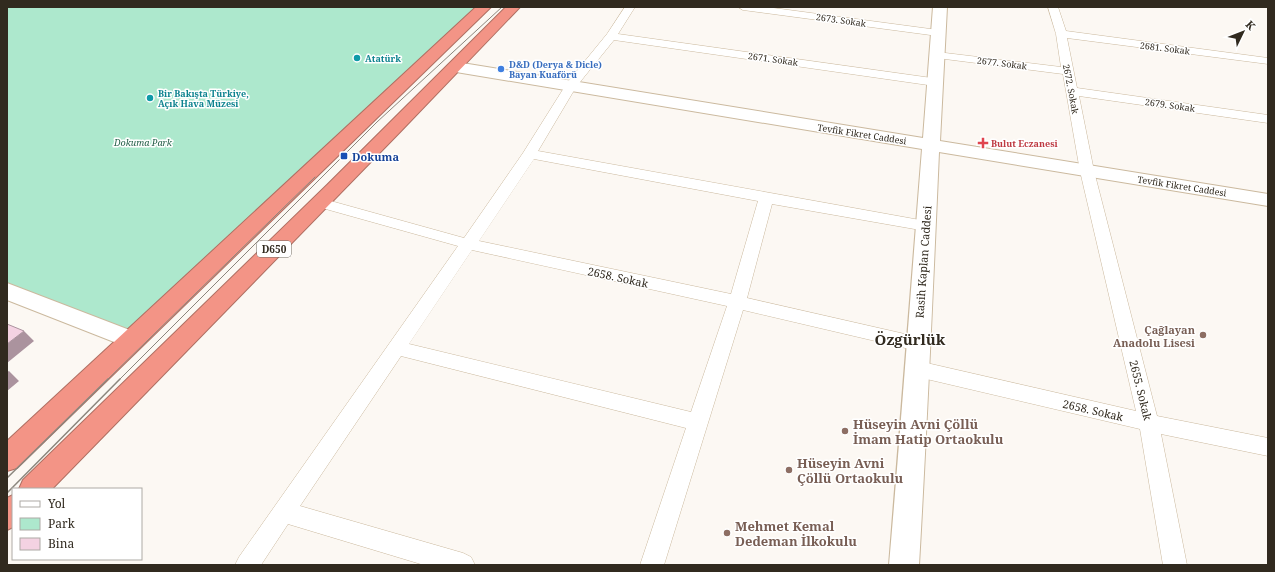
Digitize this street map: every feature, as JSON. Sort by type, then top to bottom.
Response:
[{"type":"highway","name":"D650","points":[[7,459],[484,7]]},
{"type":"highway","name":"D650","points":[[34,488],[456,67],[513,7]]},
{"type":"highway","points":[[415,73],[434,68],[456,67]]},
{"type":"street","points":[[247,565],[530,154],[571,86],[610,36],[630,7]]},
{"type":"street","name":"2673. Sokak","points":[[743,7],[938,33]]},
{"type":"street","name":"Rasih Kaplan Caddesi","points":[[904,565],[918,369],[918,344],[940,7]]},
{"type":"street","name":"2672. Sokak","points":[[1053,7],[1061,34],[1087,171]]},
{"type":"street","name":"2681. Sokak","points":[[1061,34],[1268,61]]},
{"type":"street","name":"2671. Sokak","points":[[610,36],[935,82]]},
{"type":"street","name":"2677. Sokak","points":[[937,55],[1068,71]]},
{"type":"street","name":"Tevfik Fikret Caddesi","points":[[456,67],[1268,200]]},
{"type":"street","name":"2679. Sokak","points":[[1072,91],[1268,118]]},
{"type":"street","points":[[530,154],[926,226]]},
{"type":"street","name":"2655. Sokak","points":[[1087,171],[1149,423],[1175,565]]},
{"type":"street","points":[[652,565],[737,302],[766,198]]},
{"type":"street","name":"2658. Sokak","points":[[320,203],[468,244],[737,302],[918,344]]},
{"type":"street","points":[[7,291],[132,340]]},
{"type":"street","points":[[396,348],[697,422]]},
{"type":"street","name":"2658. Sokak","points":[[918,369],[1149,423],[1268,447]]},
{"type":"street","points":[[283,512],[463,565]]},
{"type":"green space","name":"Dokuma Park","points":[[7,7],[483,7],[132,340],[7,292]]},
{"type":"building","points":[[7,324],[24,331],[7,344]]},
{"type":"tram line","points":[[120,379],[377,122],[502,7]]},
{"type":"tram line","points":[[107,380],[315,177]]},
{"type":"tram line","points":[[7,478],[108,379]]},
{"type":"tram line","points":[[7,493],[120,379]]},
{"type":"place","name":"Atatürk","points":[[357,58]]},
{"type":"place","name":"D&D (Derya & Dicle) Bayan Kuaförü","points":[[501,69]]},
{"type":"place","name":"Bir Bakışta Türkiye, Açık Hava Müzesi","points":[[150,98]]},
{"type":"place","name":"Bulut Eczanesi","points":[[983,143]]},
{"type":"place","name":"Dokuma","points":[[344,156]]},
{"type":"place","name":"Çağlayan Anadolu Lisesi","points":[[1203,335]]},
{"type":"place","name":"Hüseyin Avni Çöllü İmam Hatip Ortaokulu","points":[[845,431]]},
{"type":"place","name":"Hüseyin Avni Çöllü Ortaokulu","points":[[789,470]]},
{"type":"place","name":"Mehmet Kemal Dedeman İlkokulu","points":[[727,533]]},
{"type":"district","name":"Özgürlük","points":[[910,339]]}]
